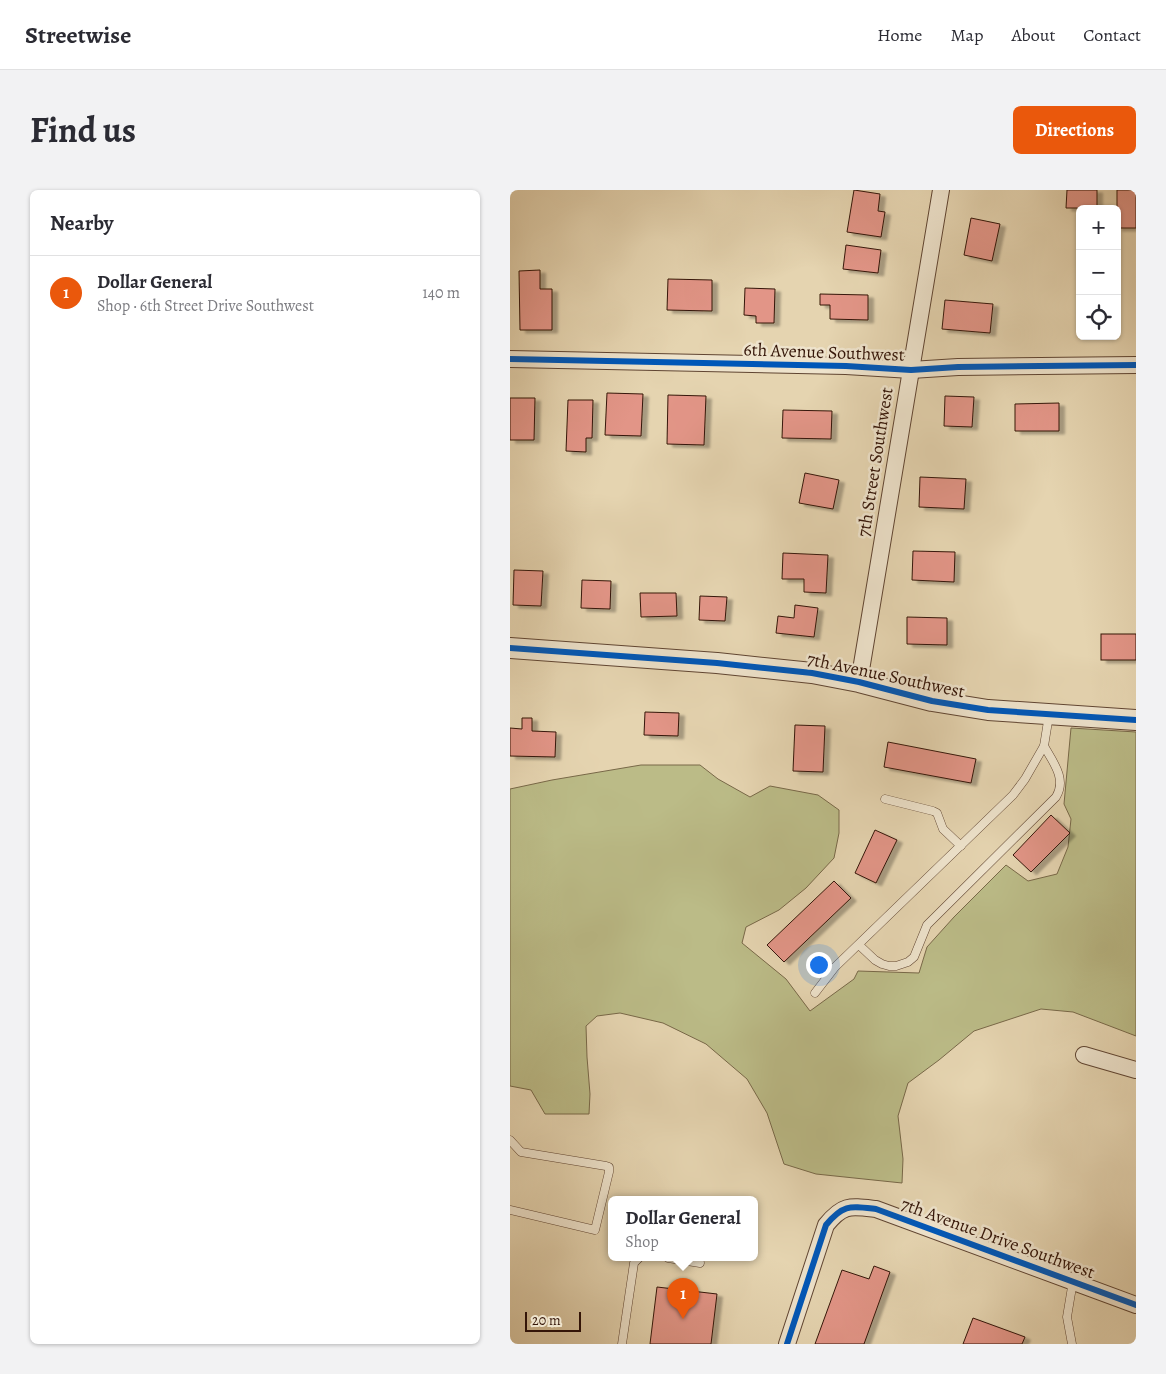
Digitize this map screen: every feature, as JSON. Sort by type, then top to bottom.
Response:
[{"type":"street","name":"7th Street Southwest","points":[[859,682],[941,190]]},
{"type":"street","name":"6th Avenue Southwest","points":[[510,359],[846,366],[911,370],[994,366],[1136,365]]},
{"type":"street","name":"7th Avenue Southwest","points":[[510,648],[717,663],[812,673],[859,682],[932,701],[988,710],[1136,720]]},
{"type":"street","points":[[1084,1055],[1136,1070]]},
{"type":"street","name":"7th Avenue Drive Southwest","points":[[787,1344],[826,1226],[835,1213],[848,1207],[876,1209],[1136,1305]]},
{"type":"lane","points":[[815,993],[835,967],[1013,795],[1025,779],[1044,746],[1049,714]]},
{"type":"lane","points":[[859,945],[875,960],[889,966],[902,965],[914,957],[927,925],[1060,791],[1060,775],[1044,746]]},
{"type":"lane","points":[[885,798],[937,813],[943,829],[961,846]]},
{"type":"lane","points":[[510,1140],[520,1152],[606,1166],[609,1167],[609,1172],[595,1230],[510,1210]]},
{"type":"lane","points":[[622,1344],[634,1263],[636,1261]]},
{"type":"lane","points":[[687,1261],[700,1263]]},
{"type":"lane","points":[[1072,1344],[1067,1317],[1073,1281]]},
{"type":"green space","points":[[1071,728],[1136,732],[1136,1036],[1073,1012],[1041,1009],[974,1031],[908,1083],[898,1116],[903,1159],[902,1183],[816,1174],[784,1164],[767,1113],[747,1079],[706,1044],[663,1023],[620,1013],[597,1016],[586,1026],[590,1094],[589,1114],[545,1114],[531,1090],[510,1086],[510,789],[641,765],[700,765],[718,779],[750,797],[770,786],[818,795],[839,810],[839,833],[834,858],[806,888],[779,910],[746,927],[742,943],[786,979],[810,1011],[854,979],[858,971],[919,973],[927,947],[1006,865],[1028,881],[1057,874],[1068,847],[1071,819],[1064,804]]},
{"type":"building","points":[[854,190],[880,194],[878,211],[885,212],[881,237],[847,232]]},
{"type":"building","points":[[1067,190],[1097,190],[1097,205],[1076,205],[1076,208],[1066,208]]},
{"type":"building","points":[[1117,190],[1136,190],[1136,228],[1121,228],[1121,205],[1117,205]]},
{"type":"building","points":[[971,218],[1000,224],[992,261],[964,255]]},
{"type":"building","points":[[846,245],[881,250],[878,273],[843,269]]},
{"type":"building","points":[[540,270],[540,289],[552,289],[552,330],[520,330],[519,271]]},
{"type":"building","points":[[668,279],[712,280],[712,311],[667,310]]},
{"type":"building","points":[[745,288],[775,289],[774,323],[756,323],[756,316],[744,315]]},
{"type":"building","points":[[820,294],[868,295],[868,320],[830,319],[830,305],[820,305]]},
{"type":"building","points":[[945,300],[993,304],[990,333],[942,329]]},
{"type":"building","points":[[607,393],[643,394],[641,436],[605,435]]},
{"type":"building","points":[[668,395],[706,396],[704,445],[667,444]]},
{"type":"building","points":[[945,396],[974,397],[972,427],[944,426]]},
{"type":"building","points":[[510,398],[535,398],[534,440],[510,440]]},
{"type":"building","points":[[568,400],[593,400],[592,438],[586,438],[586,452],[566,451]]},
{"type":"building","points":[[1059,403],[1059,431],[1015,431],[1015,404]]},
{"type":"building","points":[[783,410],[832,411],[831,439],[782,438]]},
{"type":"building","points":[[805,473],[839,480],[833,509],[799,503]]},
{"type":"building","points":[[920,477],[966,479],[964,509],[919,507]]},
{"type":"building","points":[[913,551],[955,552],[954,582],[912,580]]},
{"type":"building","points":[[783,553],[828,555],[826,593],[804,592],[804,579],[782,579]]},
{"type":"building","points":[[514,570],[543,571],[541,606],[513,605]]},
{"type":"building","points":[[582,580],[611,581],[610,609],[581,608]]},
{"type":"building","points":[[640,593],[676,593],[677,616],[641,617]]},
{"type":"building","points":[[700,596],[727,597],[725,621],[699,620]]},
{"type":"building","points":[[795,605],[818,608],[814,637],[776,633],[778,616],[794,618]]},
{"type":"building","points":[[907,617],[947,618],[947,645],[907,644]]},
{"type":"building","points":[[1101,634],[1136,634],[1136,660],[1101,660]]},
{"type":"building","points":[[645,712],[679,713],[678,736],[644,735]]},
{"type":"building","points":[[522,718],[532,718],[532,731],[556,732],[555,757],[510,756],[510,728],[522,729]]},
{"type":"building","points":[[795,725],[825,726],[823,772],[793,771]]},
{"type":"building","points":[[888,742],[976,759],[971,783],[884,767]]},
{"type":"building","points":[[1051,815],[1070,833],[1031,872],[1013,855]]},
{"type":"building","points":[[875,830],[897,840],[876,883],[855,873]]},
{"type":"building","points":[[834,881],[851,898],[784,962],[767,945]]},
{"type":"building","points":[[874,1266],[890,1272],[864,1344],[815,1344],[842,1270],[869,1279]]},
{"type":"building","points":[[657,1287],[717,1294],[711,1344],[650,1344]]},
{"type":"building","points":[[973,1318],[1025,1337],[1022,1344],[963,1344]]},
{"type":"cycle path","points":[[510,359],[846,366],[911,370],[958,367],[1136,365]]},
{"type":"cycle path","points":[[510,648],[717,663],[812,673],[859,682],[932,701],[988,710],[1136,720]]},
{"type":"cycle path","points":[[787,1344],[826,1225],[837,1213],[853,1207],[876,1209],[1136,1305]]},
{"type":"place","name":"Dollar General","points":[[683,1319]]}]
